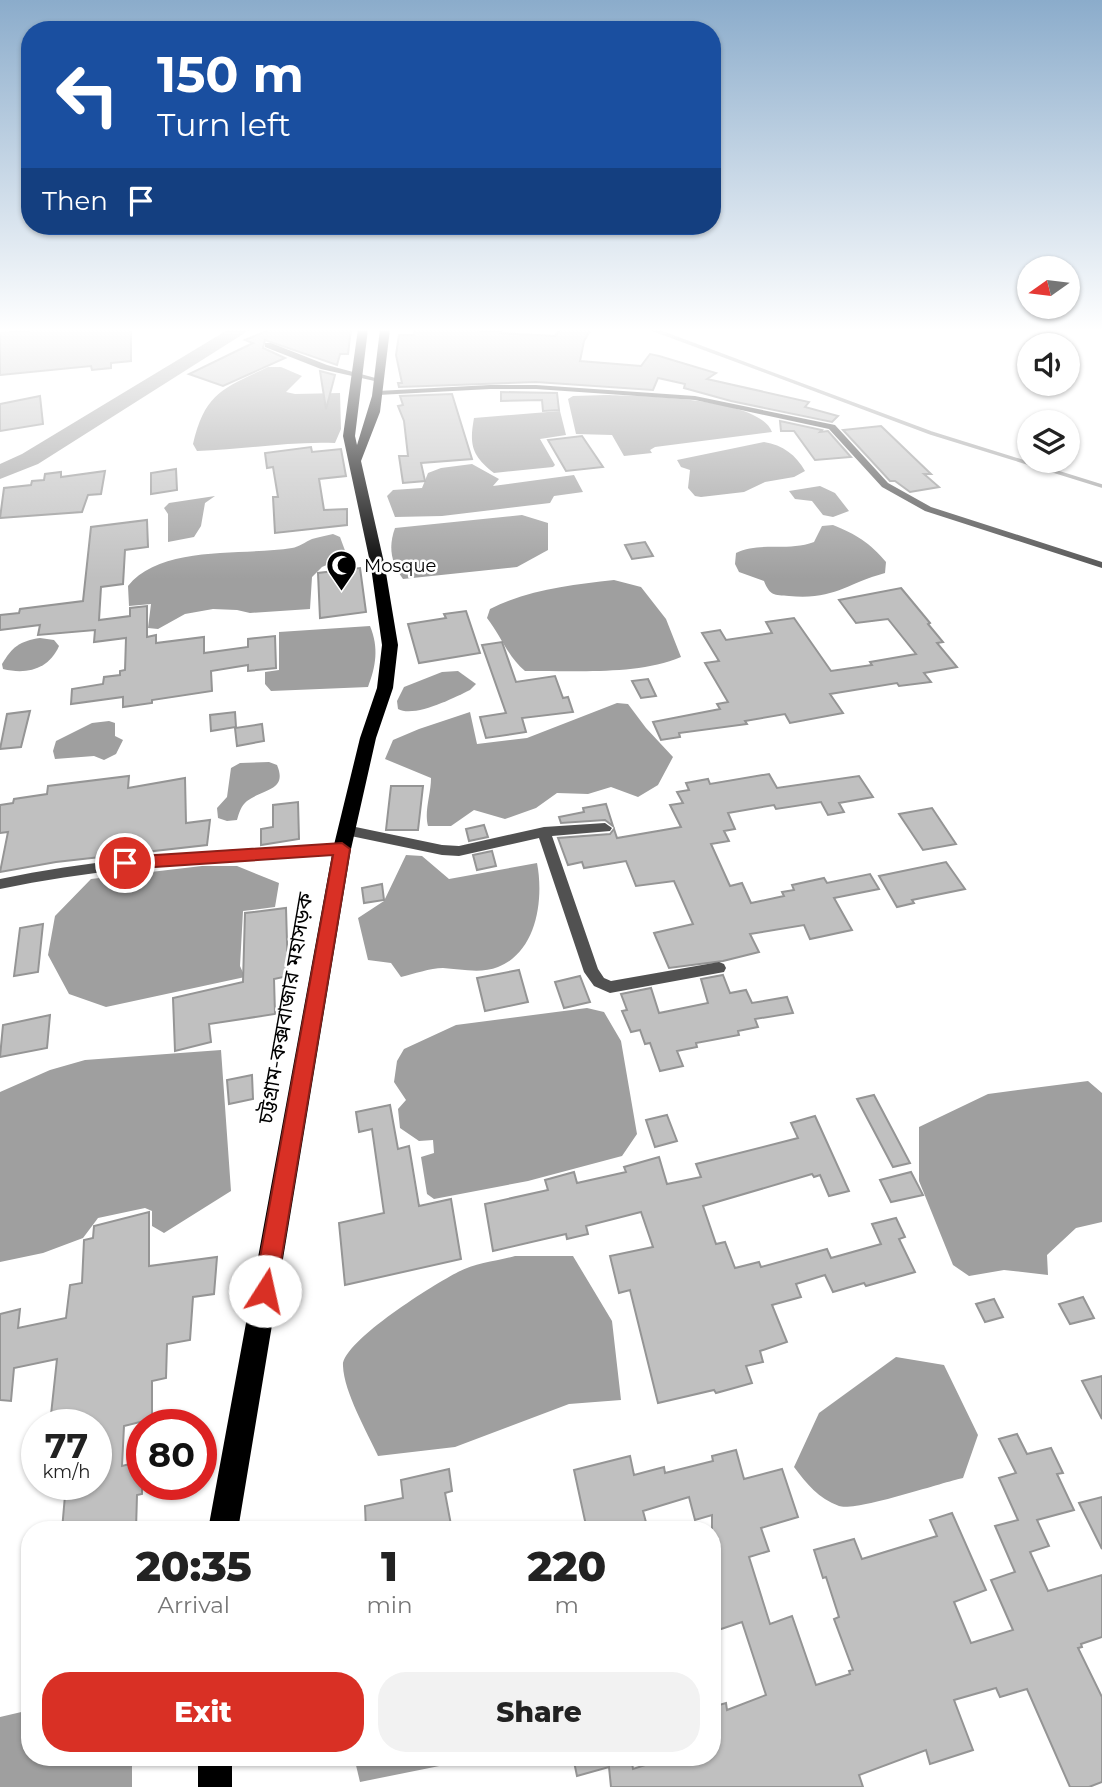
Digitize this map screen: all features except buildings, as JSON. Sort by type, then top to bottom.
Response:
[{"type":"highway","name":"চট্টগ্রাম-কক্সবাজার মহাসড়ক","points":[[225,1521],[344,840],[368,738],[385,688],[390,645],[356,459],[349,436],[351,412]]},
{"type":"highway","points":[[356,459],[368,437],[374,412]]},
{"type":"highway","points":[[215,1766],[215,1787]]},
{"type":"street","points":[[761,412],[824,426],[837,432],[885,485],[928,509],[1102,565]]},
{"type":"street","points":[[0,884],[38,875],[125,863],[344,840],[459,851],[544,832],[605,828]]},
{"type":"street","points":[[544,832],[591,972],[599,982],[610,987],[719,968]]},
{"type":"shaded area","points":[[341,412],[341,429],[335,443],[197,451],[193,444],[204,413]]},
{"type":"shaded area","points":[[560,412],[566,435],[540,439],[555,465],[494,473],[481,461],[474,449],[474,418]]},
{"type":"shaded area","points":[[571,412],[746,412],[762,420],[772,432],[655,447],[650,450],[652,453],[624,456],[612,435],[576,434]]},
{"type":"shaded area","points":[[764,442],[788,452],[805,471],[794,477],[765,482],[744,492],[701,497],[695,496],[688,488],[690,470],[681,467],[677,460]]},
{"type":"shaded area","points":[[472,464],[499,479],[493,486],[574,475],[583,492],[554,496],[550,503],[442,516],[395,517],[387,496],[393,490],[422,488],[428,473],[441,468]]},
{"type":"shaded area","points":[[820,486],[835,493],[849,511],[833,517],[823,515],[812,501],[795,499],[789,491]]},
{"type":"shaded area","points":[[215,496],[205,503],[201,526],[194,537],[168,542],[168,514],[164,508],[169,503]]},
{"type":"shaded area","points":[[522,515],[548,523],[548,550],[517,567],[403,579],[393,561],[391,548],[395,528]]},
{"type":"shaded area","points":[[833,525],[856,536],[874,549],[886,562],[885,573],[829,593],[805,597],[773,594],[764,581],[739,572],[735,564],[736,553],[745,549],[804,545],[814,542],[822,526]]},
{"type":"shaded area","points":[[333,534],[340,537],[347,556],[322,567],[312,577],[310,609],[250,613],[213,609],[185,614],[158,629],[148,628],[151,604],[129,606],[128,586],[161,563],[205,554],[292,548]]},
{"type":"shaded area","points":[[614,580],[641,587],[666,619],[681,657],[625,670],[525,671],[487,618],[490,609],[535,592]]},
{"type":"shaded area","points":[[370,626],[375,642],[375,657],[368,687],[271,691],[265,684],[265,672],[279,670],[279,632]]},
{"type":"shaded area","points":[[40,638],[54,640],[59,646],[49,660],[29,670],[3,669],[2,664],[13,649],[22,643]]},
{"type":"shaded area","points":[[458,671],[476,684],[470,690],[424,709],[398,709],[397,701],[404,687],[442,672]]},
{"type":"shaded area","points":[[617,703],[628,704],[673,757],[658,785],[638,797],[611,787],[588,794],[557,793],[536,808],[505,819],[474,810],[451,826],[428,826],[431,778],[385,759],[393,740],[470,712],[477,744],[527,738]]},
{"type":"shaded area","points":[[92,723],[115,723],[115,736],[123,740],[116,754],[104,760],[94,756],[55,759],[53,751],[56,741]]},
{"type":"shaded area","points":[[269,762],[277,765],[280,774],[277,785],[247,801],[237,820],[218,818],[217,808],[227,797],[231,768],[240,763]]},
{"type":"shaded area","points":[[406,855],[422,856],[449,879],[537,863],[538,908],[535,923],[522,949],[511,960],[491,969],[478,971],[438,968],[401,977],[391,963],[368,960],[358,918],[384,901]]},
{"type":"shaded area","points":[[202,866],[237,866],[279,883],[275,907],[243,911],[240,966],[245,977],[106,1007],[69,994],[48,955],[55,916],[91,879]]},
{"type":"shaded area","points":[[587,1008],[604,1012],[621,1041],[637,1134],[622,1156],[528,1181],[434,1199],[427,1194],[421,1157],[434,1153],[433,1140],[419,1141],[400,1128],[398,1109],[406,1100],[394,1082],[397,1061],[404,1049],[456,1025]]},
{"type":"shaded area","points":[[221,1050],[231,1191],[164,1233],[152,1226],[152,1211],[145,1208],[98,1218],[83,1238],[43,1253],[0,1262],[0,1092],[50,1070],[85,1060]]},
{"type":"shaded area","points":[[1088,1081],[1102,1093],[1102,1222],[1076,1228],[1047,1255],[1048,1275],[1004,1270],[969,1276],[953,1265],[919,1181],[919,1127],[988,1094]]},
{"type":"shaded area","points":[[515,1256],[573,1256],[612,1321],[621,1400],[569,1404],[455,1447],[378,1456],[347,1388],[343,1366],[346,1356],[357,1343],[392,1314],[447,1278],[472,1266]]},
{"type":"shaded area","points":[[896,1357],[944,1365],[978,1435],[963,1478],[862,1505],[839,1506],[819,1495],[794,1467],[819,1413]]},
{"type":"shaded area","points":[[21,1712],[21,1766],[132,1766],[132,1787],[0,1787],[0,1717]]},
{"type":"shaded area","points":[[356,1766],[439,1766],[360,1782]]},
{"type":"waterway","points":[[0,472],[30,459],[106,412]]},
{"type":"waterway","points":[[876,412],[931,433],[1102,486]]},
{"type":"place","name":"Mosque","points":[[341,593]]},
{"type":"route","points":[[125,863],[342,849],[265,1291]]}]
